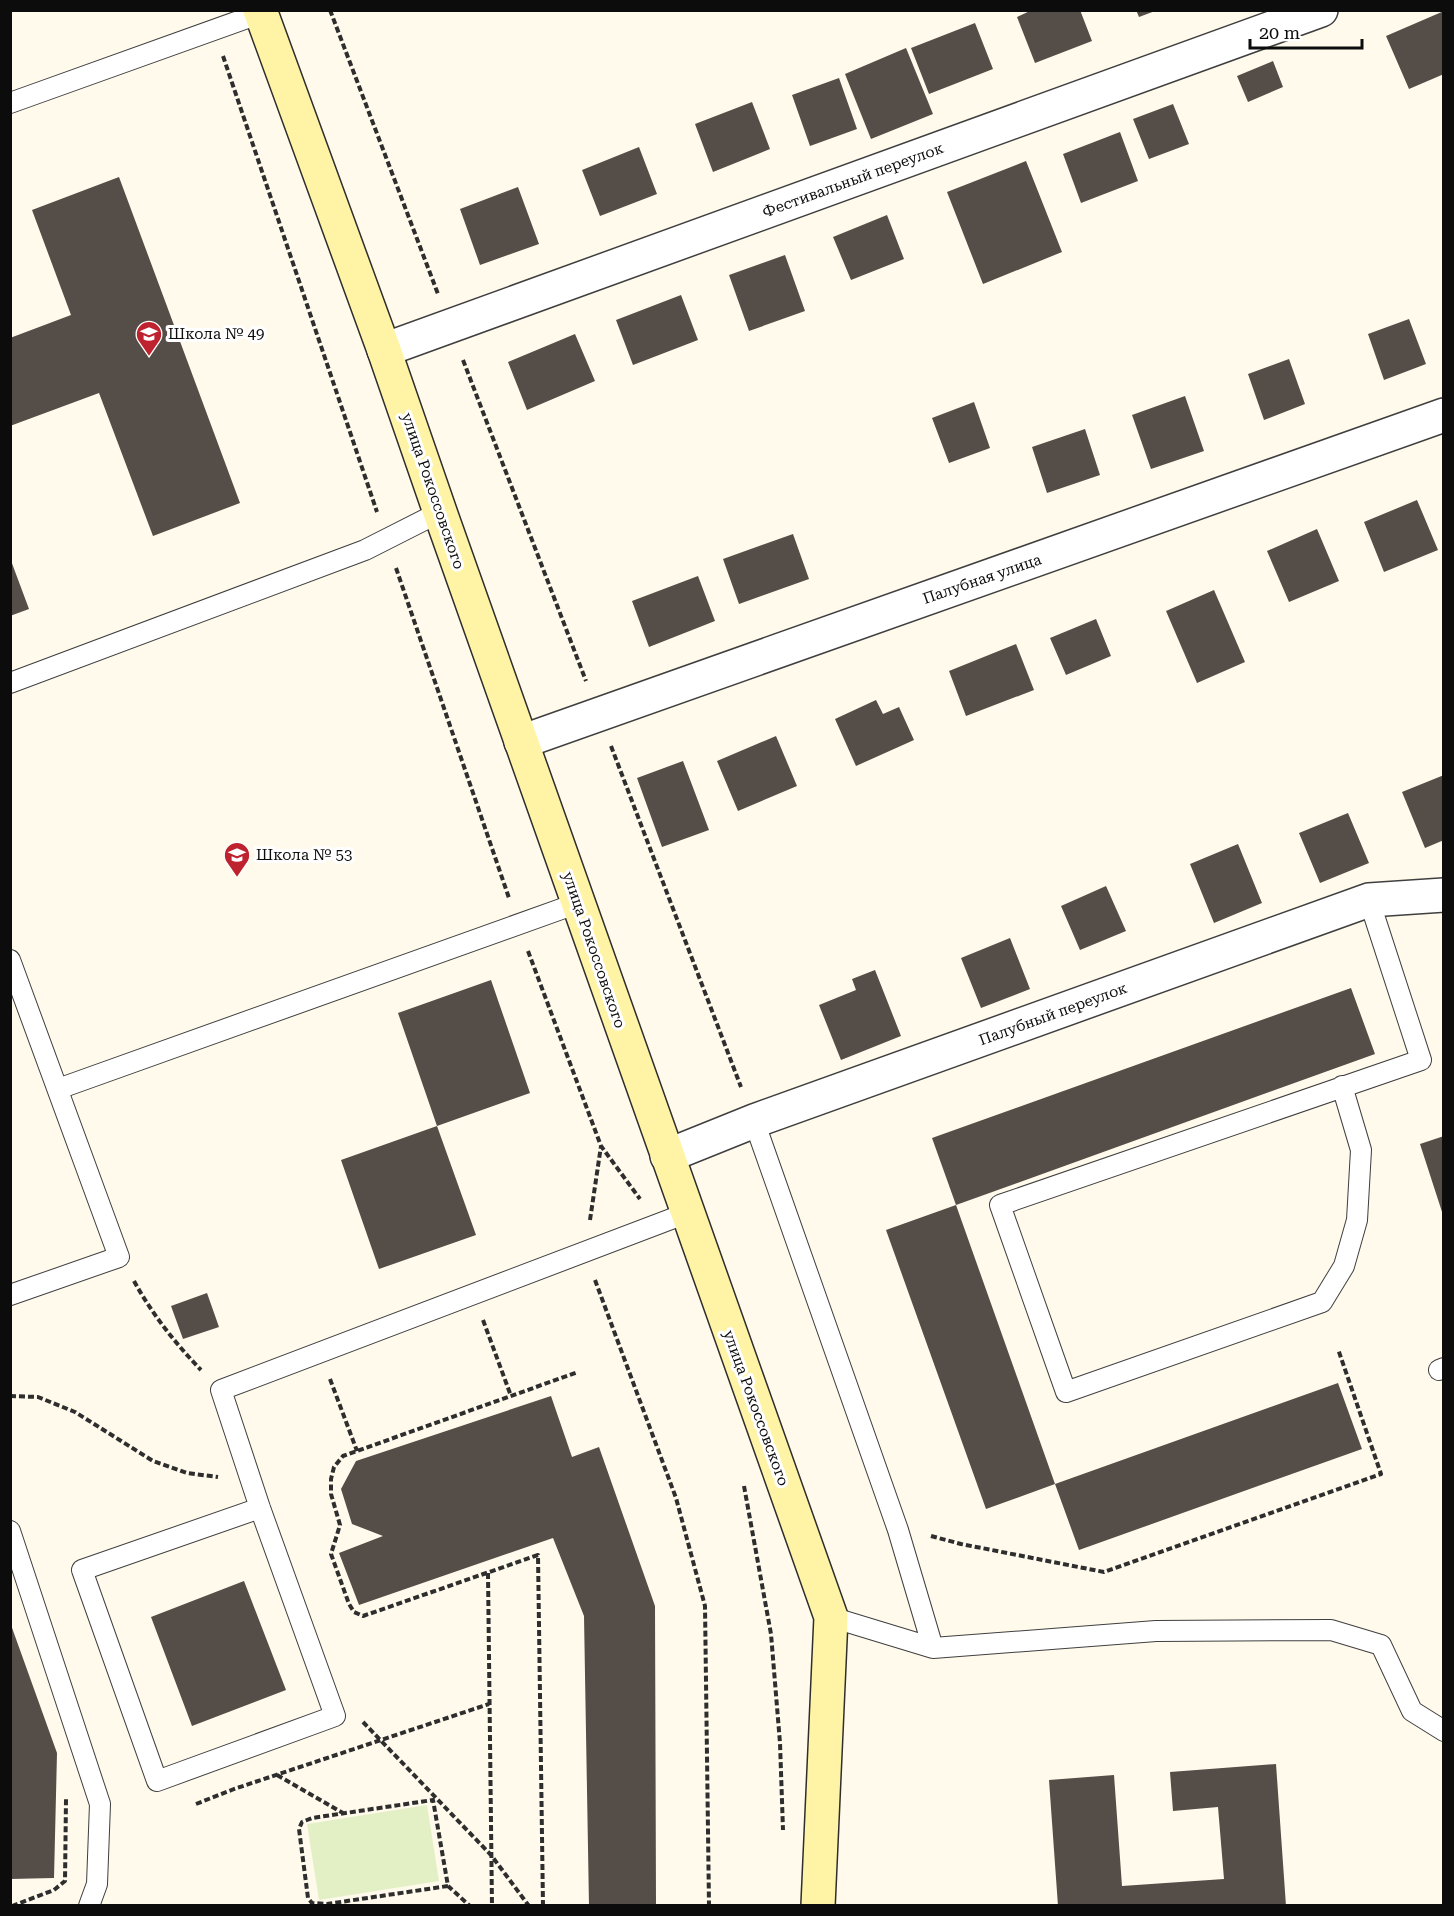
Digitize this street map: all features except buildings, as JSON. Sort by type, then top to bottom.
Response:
[{"type":"street","name":"Фестивальный переулок","points":[[384,350],[1321,10]]},
{"type":"street","name":"улица Рокоссовского","points":[[260,12],[384,350],[831,1617],[818,1905]]},
{"type":"street","name":"Палубная улица","points":[[521,742],[1443,415]]},
{"type":"street","name":"Палубный переулок","points":[[667,1156],[754,1121],[1369,900],[1443,895]]},
{"type":"lane","points":[[10,104],[260,12]]},
{"type":"lane","points":[[10,683],[365,550],[440,512]]},
{"type":"lane","points":[[1342,1086],[1361,1150],[1357,1220],[1344,1266],[1322,1302],[1066,1392],[1000,1205],[1342,1086],[1420,1060],[1369,900]]},
{"type":"lane","points":[[58,1089],[578,903]]},
{"type":"lane","points":[[10,960],[119,1257],[10,1294]]},
{"type":"lane","points":[[754,1121],[898,1530],[933,1648]]},
{"type":"lane","points":[[261,1508],[82,1570],[157,1781],[335,1716],[221,1390],[687,1214]]},
{"type":"lane","points":[[10,1531],[100,1804],[97,1884],[89,1905]]},
{"type":"lane","points":[[831,1617],[933,1648],[1156,1631],[1331,1630],[1381,1645],[1412,1711],[1443,1731]]},
{"type":"path","points":[[330,10],[754,1121]]},
{"type":"path","points":[[601,1146],[585,1252],[676,1498],[705,1606],[709,1905]]},
{"type":"path","points":[[119,1257],[146,1302],[179,1347],[221,1390]]},
{"type":"path","points":[[481,1314],[511,1396]]},
{"type":"path","points":[[898,1530],[1104,1572],[1381,1474],[1338,1349]]},
{"type":"path","points":[[327,1371],[357,1451]]},
{"type":"path","points":[[543,1905],[538,1555],[363,1616],[354,1612],[349,1604],[331,1554],[340,1525],[331,1494],[330,1479],[334,1467],[343,1456],[578,1372]]},
{"type":"path","points":[[10,1396],[38,1397],[75,1412],[153,1461],[188,1473],[223,1478],[249,1472]]},
{"type":"path","points":[[488,1573],[492,1905]]},
{"type":"path","points":[[322,1680],[491,1855],[529,1905]]},
{"type":"path","points":[[196,1804],[234,1789],[489,1704]]},
{"type":"path","points":[[277,1775],[344,1814]]},
{"type":"path","points":[[12,1905],[54,1890],[65,1881],[66,1793]]},
{"type":"path","points":[[448,1886],[327,1905],[312,1903],[309,1898],[298,1829],[302,1822],[312,1818],[434,1800],[448,1886],[470,1905]]},
{"type":"green space","points":[[427,1805],[439,1881],[319,1900],[307,1824]]},
{"type":"place","name":"Школа № 49","points":[[149,357]]},
{"type":"place","name":"Школа № 53","points":[[237,878]]}]
